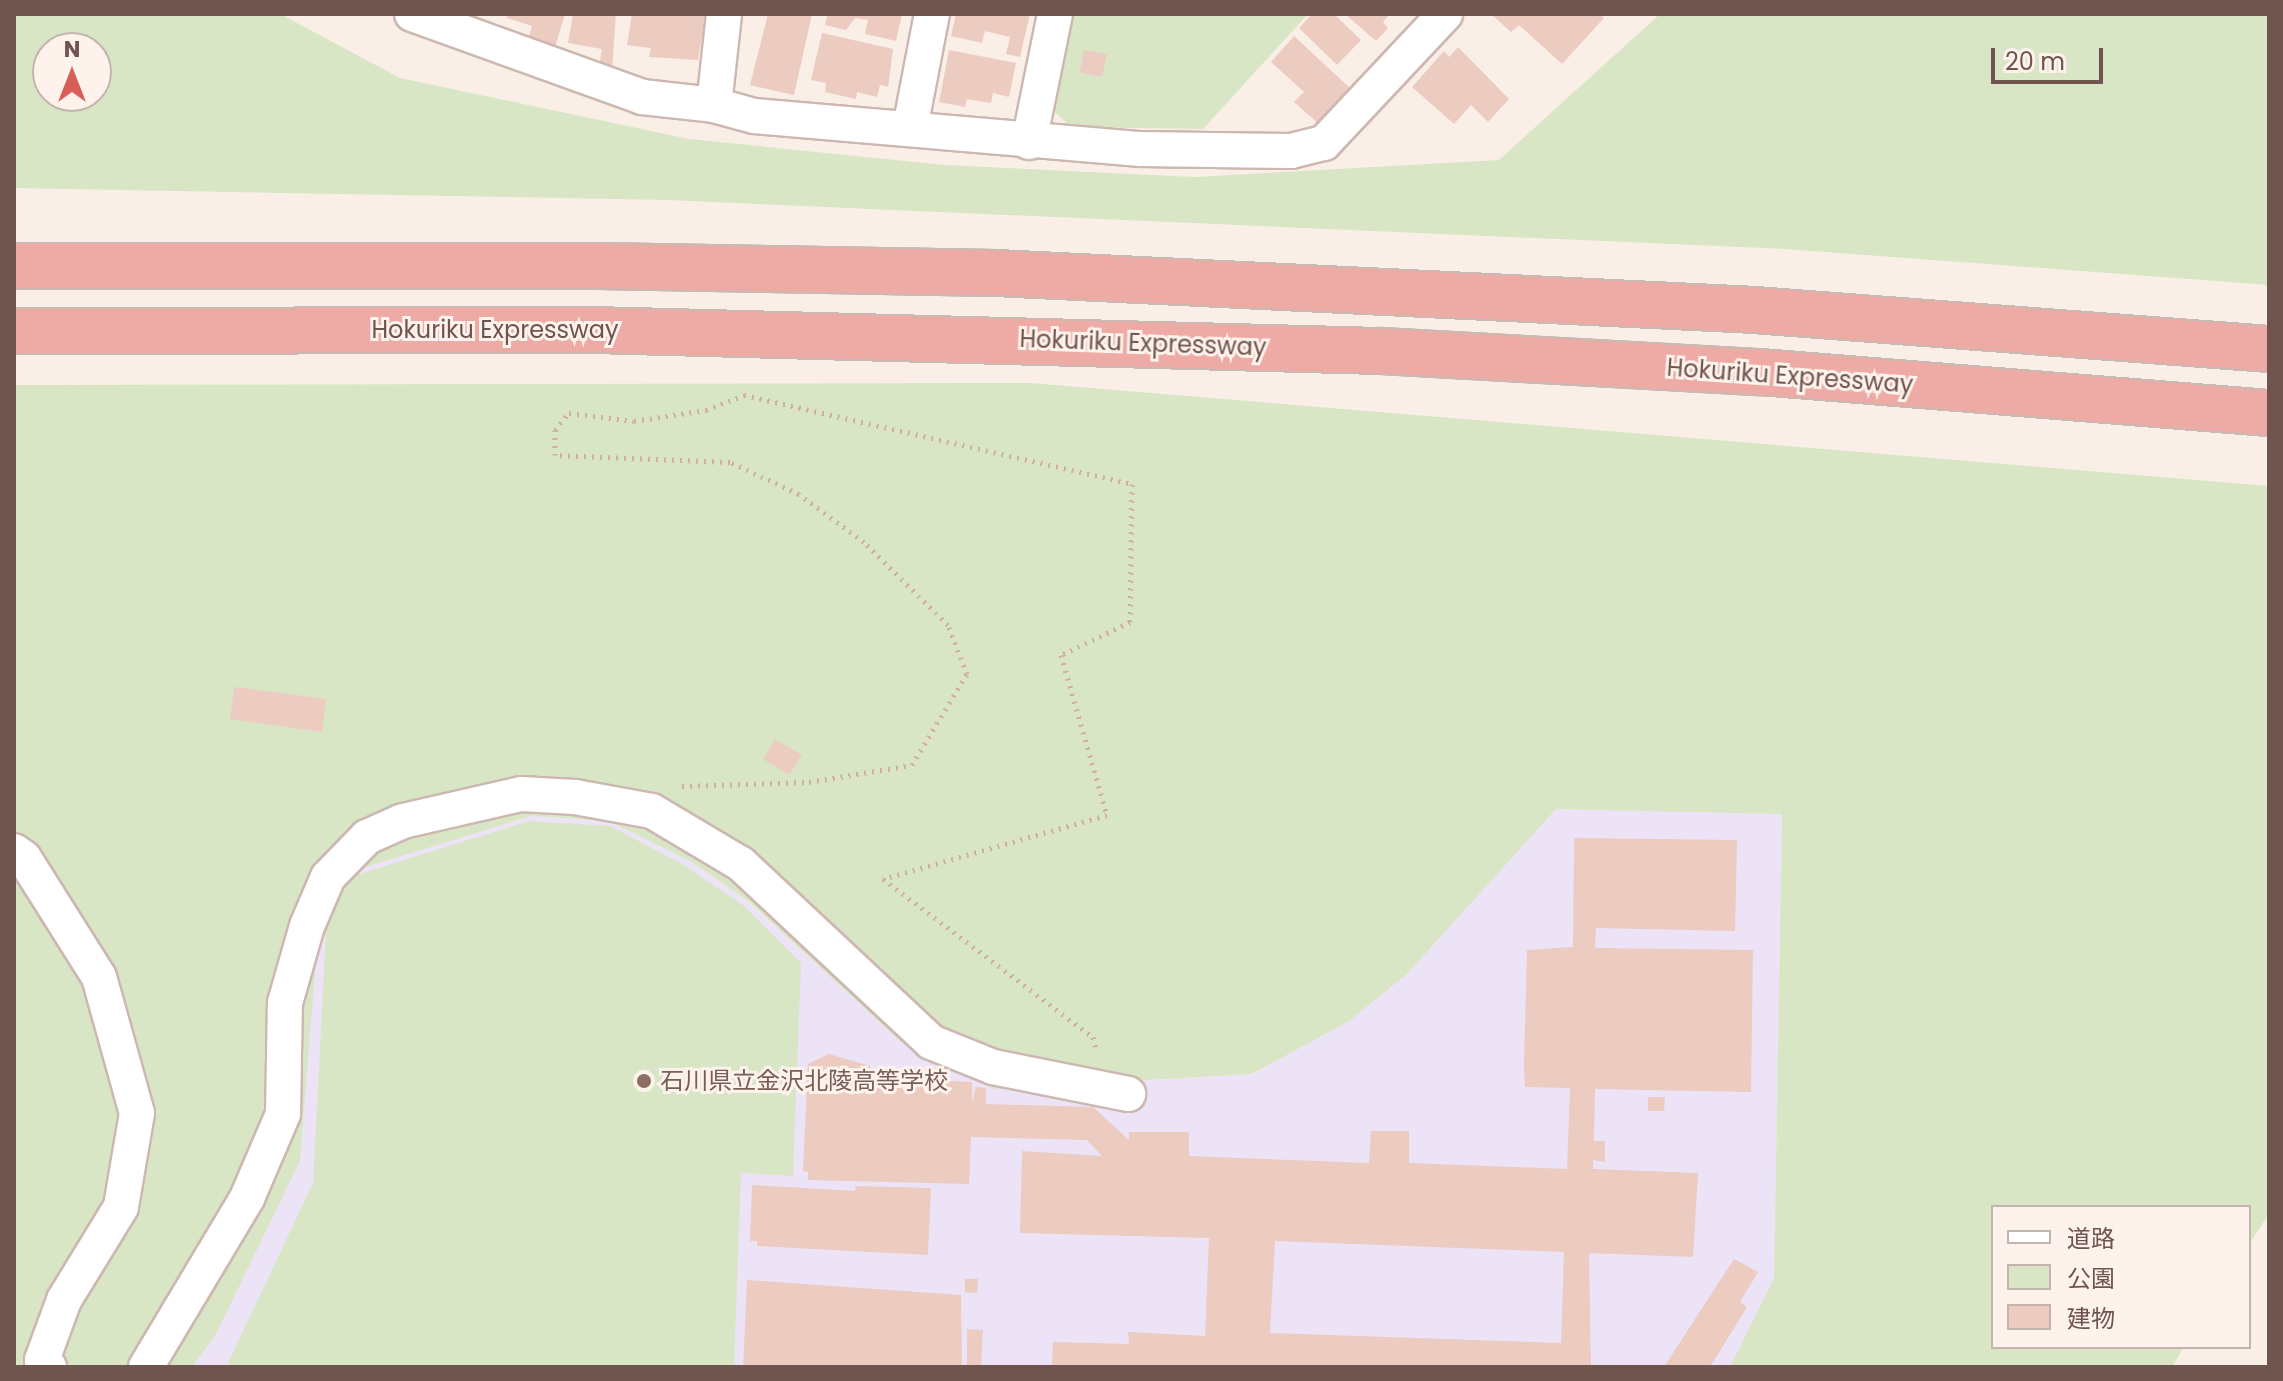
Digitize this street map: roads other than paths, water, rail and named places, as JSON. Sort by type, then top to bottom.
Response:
[{"type":"highway","points":[[14,266],[598,266],[996,273],[1739,309],[2269,349]]},
{"type":"highway","name":"Hokuriku Expressway","points":[[14,331],[609,330],[1381,351],[1760,372],[2269,413]]},
{"type":"street","points":[[412,14],[642,97],[714,105],[754,116],[910,128],[1029,142],[1291,151],[1324,143],[1445,14]]},
{"type":"street","points":[[714,105],[724,14]]},
{"type":"street","points":[[910,128],[932,14]]},
{"type":"street","points":[[1029,142],[1055,14]]},
{"type":"street","points":[[146,1367],[247,1198],[283,1114],[285,1003],[307,926],[328,877],[367,837],[403,821],[468,803],[521,794],[652,811],[741,864],[931,1042],[993,1067],[1116,1092]]},
{"type":"street","points":[[14,851],[24,858],[99,977],[137,1113],[121,1207],[64,1300],[42,1360],[49,1367]]},
{"type":"place","name":"石川県立金沢北陵高等学校","points":[[644,1081]]}]
